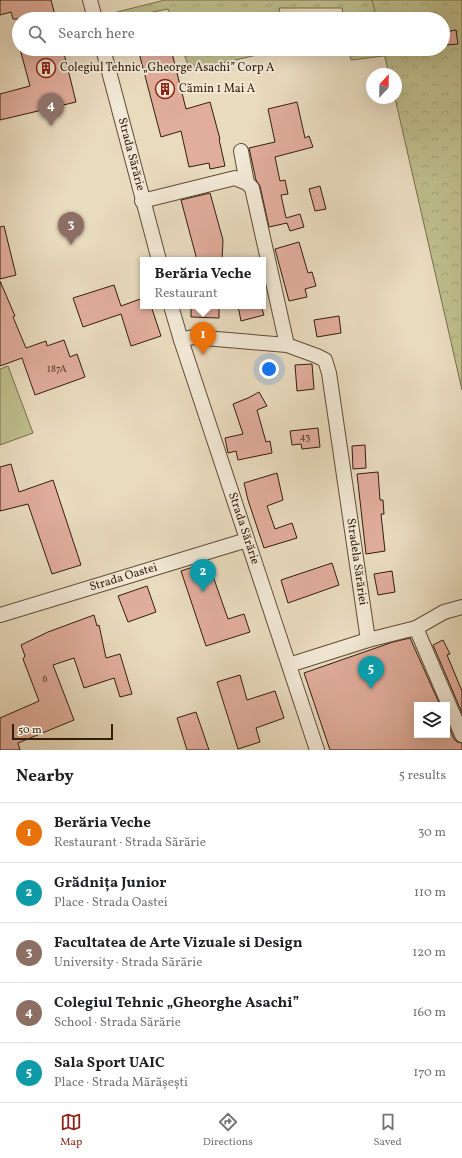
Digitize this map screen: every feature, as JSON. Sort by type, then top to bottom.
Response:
[{"type":"street","points":[[90,0],[93,12]]},
{"type":"street","name":"Strada Sărărie","points":[[105,56],[142,201],[158,257]]},
{"type":"street","points":[[242,151],[247,183]]},
{"type":"street","points":[[142,201],[235,178],[247,183],[252,188],[287,345]]},
{"type":"street","name":"Strada Sărărie","points":[[172,309],[317,750]]},
{"type":"street","name":"Stradela Sărăriei","points":[[181,340],[193,337],[287,345],[325,360],[329,373],[368,640]]},
{"type":"street","name":"Strada Oastei","points":[[0,614],[247,540]]},
{"type":"street","points":[[289,664],[368,640],[416,628],[444,612],[462,607]]},
{"type":"street","points":[[416,628],[462,735]]},
{"type":"green space","points":[[165,0],[394,0],[395,12],[343,12],[342,8],[279,8],[280,12],[169,12],[168,9],[153,12],[117,12]]},
{"type":"green space","points":[[372,0],[462,0],[462,390],[396,104],[402,104],[402,68],[388,68],[385,56],[450,56],[450,12],[375,12]]},
{"type":"green space","points":[[185,56],[253,56],[190,70]]},
{"type":"green space","points":[[350,56],[384,56],[351,60]]},
{"type":"green space","points":[[8,366],[33,433],[0,445],[0,369]]},
{"type":"building","points":[[0,0],[51,0],[54,12],[12,12],[12,16],[11,12],[0,15]]},
{"type":"building","points":[[456,30],[458,44],[450,45],[450,31]]},
{"type":"building","name":"Colegiul Tehnic „Gheorge Asachi” Corp A","points":[[22,56],[65,56],[76,102],[0,120],[0,94],[30,86]]},
{"type":"building","points":[[140,56],[173,56],[186,109],[210,102],[220,139],[225,166],[210,169],[209,163],[189,167],[181,131],[161,137]]},
{"type":"building","points":[[297,102],[305,138],[309,136],[313,147],[275,157],[280,181],[285,180],[288,194],[281,195],[286,218],[300,214],[304,227],[290,231],[287,223],[269,227],[260,186],[256,180],[249,148],[275,142],[268,109]]},
{"type":"building","points":[[320,186],[326,209],[315,211],[309,189]]},
{"type":"building","points":[[210,193],[223,240],[222,257],[196,257],[181,200]]},
{"type":"building","points":[[4,226],[16,275],[0,279],[0,227]]},
{"type":"building","points":[[299,242],[308,273],[312,272],[316,286],[305,289],[307,297],[289,301],[275,249]]},
{"type":"building","points":[[0,281],[15,316],[13,317],[26,348],[46,341],[47,346],[64,340],[70,357],[77,354],[85,377],[35,395],[22,358],[0,366]]},
{"type":"building","points":[[114,285],[121,306],[140,299],[140,309],[152,309],[161,336],[131,346],[121,314],[83,327],[73,298]]},
{"type":"building","points":[[191,309],[219,309],[219,318],[191,317]]},
{"type":"building","points":[[239,309],[262,309],[264,315],[241,321]]},
{"type":"building","points":[[339,316],[341,333],[317,337],[314,320]]},
{"type":"building","points":[[312,364],[314,389],[297,391],[295,365]]},
{"type":"building","points":[[259,392],[267,406],[257,410],[266,442],[270,441],[272,453],[238,460],[236,451],[228,453],[225,438],[243,434],[233,404]]},
{"type":"building","points":[[318,428],[320,447],[302,449],[301,444],[292,445],[290,431]]},
{"type":"building","points":[[365,445],[366,468],[353,469],[352,446]]},
{"type":"building","points":[[11,464],[19,492],[53,480],[81,565],[52,574],[28,504],[0,511],[0,467]]},
{"type":"building","points":[[378,472],[380,500],[383,500],[384,514],[381,514],[385,551],[366,554],[357,474]]},
{"type":"building","points":[[277,473],[283,500],[267,506],[275,529],[292,523],[297,538],[264,548],[244,483]]},
{"type":"building","points":[[208,562],[228,619],[244,614],[250,632],[206,646],[181,571]]},
{"type":"building","points":[[332,563],[339,585],[288,603],[281,580]]},
{"type":"building","points":[[392,571],[395,592],[378,595],[374,574]]},
{"type":"building","points":[[147,586],[156,612],[128,622],[118,596]]},
{"type":"building","points":[[94,615],[97,626],[99,625],[106,658],[120,654],[132,694],[120,697],[114,678],[84,688],[74,658],[53,665],[74,720],[18,743],[20,750],[0,750],[0,718],[39,701],[23,659],[25,656],[21,645],[48,632]]},
{"type":"building","points":[[410,638],[439,702],[414,702],[414,738],[450,738],[450,729],[454,739],[457,742],[462,743],[462,750],[330,750],[304,673],[393,642]]},
{"type":"building","points":[[443,640],[450,654],[447,655],[462,691],[462,713],[433,645]]},
{"type":"building","points":[[240,675],[247,700],[275,691],[284,718],[256,728],[260,742],[238,749],[217,682]]},
{"type":"building","points":[[196,712],[209,750],[187,750],[177,718]]},
{"type":"place","name":"Colegiul Tehnic „Gheorge Asachi” Corp A","points":[[46,68]]},
{"type":"place","name":"Cămin 1 Mai A","points":[[165,89]]},
{"type":"place","name":"Colegiul Tehnic „Gheorghe Asachi”","points":[[51,126]]},
{"type":"place","name":"Facultatea de Arte Vizuale si Design","points":[[71,245]]},
{"type":"place","name":"Berăria Veche","points":[[203,355]]},
{"type":"place","name":"Grădnița Junior","points":[[203,592]]},
{"type":"place","name":"Sala Sport UAIC","points":[[371,689]]}]
